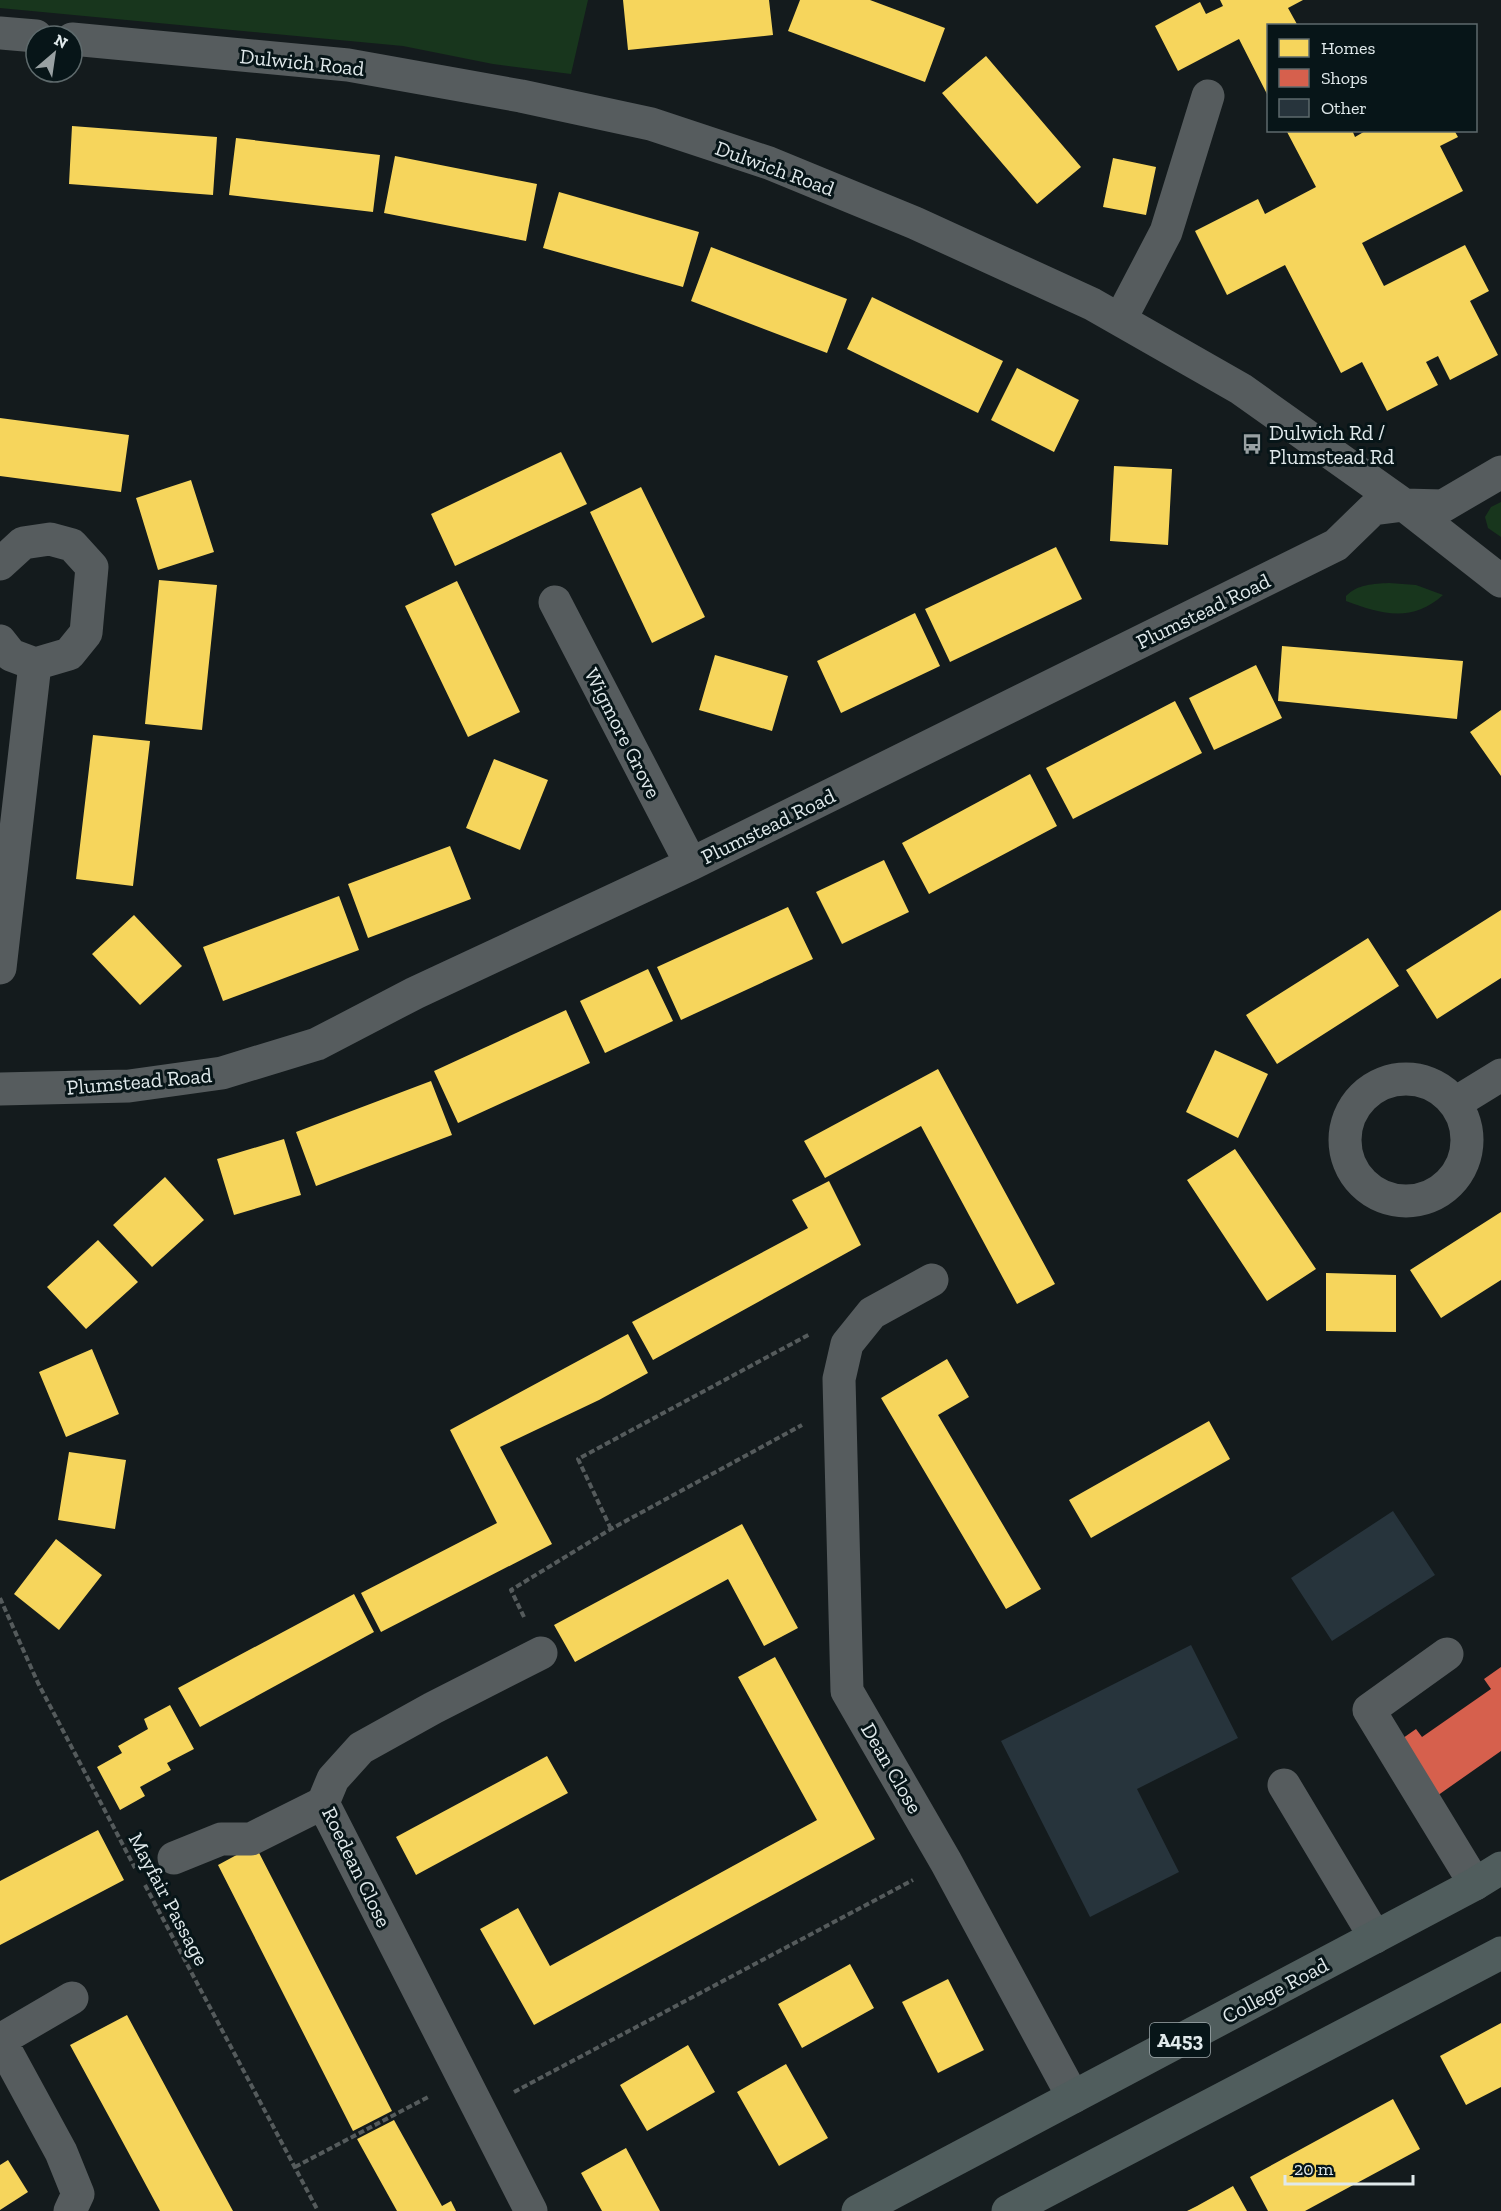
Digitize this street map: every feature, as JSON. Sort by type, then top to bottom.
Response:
[{"type":"main road","name":"College Road","points":[[858,2211],[1488,1876]]},
{"type":"main road","points":[[1008,2211],[1501,1953]]},
{"type":"street","points":[[0,33],[24,35]]},
{"type":"street","name":"Dulwich Road","points":[[84,40],[348,65],[521,96],[651,124],[769,163],[915,223],[1092,304],[1241,389],[1404,505],[1501,582]]},
{"type":"street","points":[[1120,320],[1166,232],[1208,96]]},
{"type":"street","name":"Plumstead Road","points":[[0,1089],[129,1086],[222,1073],[317,1044],[415,993],[691,864],[1336,545],[1373,509],[1404,505],[1443,506],[1501,472]]},
{"type":"street","points":[[0,564],[23,543],[51,539],[72,544],[93,567],[86,633],[69,654],[35,664],[12,655],[0,641]]},
{"type":"street","name":"Wigmore Grove","points":[[555,602],[691,864]]},
{"type":"street","points":[[0,968],[35,664]]},
{"type":"street","points":[[1457,1102],[1501,1075]]},
{"type":"street","name":"Dean Close","points":[[932,1280],[872,1313],[847,1344],[839,1379],[847,1690],[946,1862],[1072,2097]]},
{"type":"street","name":"Roedean Close","points":[[531,2211],[323,1803],[333,1779],[362,1748],[433,1708],[541,1653]]},
{"type":"street","points":[[1447,1654],[1368,1710],[1488,1876]]},
{"type":"street","points":[[1284,1785],[1375,1937]]},
{"type":"street","points":[[174,1858],[221,1839],[251,1839],[323,1803]]},
{"type":"street","points":[[70,2211],[78,2194],[61,2152],[0,2040],[72,1998]]},
{"type":"path","points":[[611,1529],[578,1459],[807,1333],[847,1344]]},
{"type":"path","points":[[541,1653],[511,1590],[611,1529],[839,1405]]},
{"type":"path","name":"Mayfair Passage","points":[[0,1598],[38,1683],[138,1873]]},
{"type":"path","points":[[479,2110],[946,1862]]},
{"type":"path","name":"Mayfair Passage","points":[[144,1883],[318,2211]]},
{"type":"path","points":[[295,2167],[463,2079]]},
{"type":"green space","points":[[0,0],[588,0],[571,74],[493,64],[403,46],[0,8]]},
{"type":"green space","points":[[1501,502],[1501,537],[1488,528],[1485,517],[1491,507]]},
{"type":"green space","points":[[1389,583],[1416,585],[1443,595],[1420,610],[1408,613],[1384,612],[1346,601],[1346,596],[1361,587]]},
{"type":"building: Homes","points":[[623,0],[769,0],[773,35],[628,50]]},
{"type":"building: Homes","points":[[800,0],[870,0],[945,28],[925,82],[788,31]]},
{"type":"building: Homes","points":[[1220,0],[1303,0],[1288,8],[1297,24],[1267,24],[1267,94],[1239,39],[1178,71],[1155,26],[1200,2],[1206,14],[1223,6]]},
{"type":"building: Homes","points":[[986,56],[1081,167],[1037,204],[942,93]]},
{"type":"building: Homes","points":[[72,126],[217,137],[213,195],[69,184]]},
{"type":"building: Homes","points":[[1287,132],[1353,132],[1355,137],[1364,132],[1455,132],[1458,137],[1440,146],[1463,191],[1362,243],[1384,286],[1465,245],[1489,291],[1470,301],[1498,355],[1450,380],[1438,356],[1426,362],[1438,385],[1387,411],[1362,362],[1341,373],[1285,265],[1227,295],[1195,231],[1258,199],[1265,214],[1316,187]]},
{"type":"building: Homes","points":[[236,138],[380,155],[373,212],[229,195]]},
{"type":"building: Homes","points":[[395,156],[537,184],[526,241],[384,213]]},
{"type":"building: Homes","points":[[1113,158],[1156,167],[1146,215],[1103,207]]},
{"type":"building: Homes","points":[[559,192],[699,232],[683,287],[543,248]]},
{"type":"building: Homes","points":[[711,247],[847,299],[827,353],[691,301]]},
{"type":"building: Homes","points":[[872,297],[1003,361],[978,413],[847,349]]},
{"type":"building: Homes","points":[[1017,368],[1079,400],[1054,452],[991,420]]},
{"type":"building: Homes","points":[[0,418],[129,435],[121,492],[0,476]]},
{"type":"building: Homes","points":[[561,452],[587,504],[455,566],[431,514]]},
{"type":"building: Homes","points":[[1114,466],[1172,469],[1168,545],[1110,541]]},
{"type":"building: Homes","points":[[191,480],[214,552],[158,570],[136,498]]},
{"type":"building: Homes","points":[[641,487],[705,617],[652,643],[590,512]]},
{"type":"building: Homes","points":[[1056,547],[1082,599],[950,662],[925,609]]},
{"type":"building: Homes","points":[[159,580],[217,585],[202,730],[145,724]]},
{"type":"building: Homes","points":[[457,581],[520,712],[468,737],[405,606]]},
{"type":"building: Homes","points":[[915,613],[940,666],[841,713],[817,661]]},
{"type":"building: Homes","points":[[1282,646],[1463,661],[1457,719],[1278,701]]},
{"type":"building: Homes","points":[[715,655],[788,676],[772,731],[699,710]]},
{"type":"building: Homes","points":[[1256,665],[1282,718],[1214,750],[1189,698]]},
{"type":"building: Homes","points":[[1175,701],[1202,753],[1073,819],[1046,768]]},
{"type":"building: Homes","points":[[1501,710],[1501,776],[1470,732]]},
{"type":"building: Homes","points":[[93,735],[150,741],[133,886],[76,879]]},
{"type":"building: Homes","points":[[494,759],[548,780],[520,850],[466,828]]},
{"type":"building: Homes","points":[[1030,774],[1057,826],[929,894],[902,843]]},
{"type":"building: Homes","points":[[450,846],[471,899],[368,938],[348,884]]},
{"type":"building: Homes","points":[[884,860],[909,912],[842,944],[816,892]]},
{"type":"building: Homes","points":[[339,896],[359,950],[223,1001],[203,947]]},
{"type":"building: Homes","points":[[788,907],[813,959],[681,1020],[657,967]]},
{"type":"building: Homes","points":[[1501,910],[1501,978],[1437,1019],[1406,970]]},
{"type":"building: Homes","points":[[134,915],[182,966],[140,1005],[92,954]]},
{"type":"building: Homes","points":[[1368,938],[1399,986],[1277,1064],[1246,1015]]},
{"type":"building: Homes","points":[[648,969],[673,1021],[605,1053],[580,1001]]},
{"type":"building: Homes","points":[[566,1010],[590,1063],[458,1123],[434,1071]]},
{"type":"building: Homes","points":[[1215,1050],[1268,1074],[1238,1138],[1186,1112]]},
{"type":"building: Homes","points":[[938,1069],[1055,1284],[1017,1304],[921,1126],[825,1178],[804,1141]]},
{"type":"building: Homes","points":[[431,1081],[452,1135],[316,1186],[296,1132]]},
{"type":"building: Homes","points":[[284,1139],[301,1195],[234,1215],[217,1159]]},
{"type":"building: Homes","points":[[1235,1149],[1316,1269],[1267,1301],[1187,1180]]},
{"type":"building: Homes","points":[[165,1177],[204,1220],[152,1267],[113,1225]]},
{"type":"building: Homes","points":[[829,1181],[861,1245],[653,1360],[632,1322],[808,1228],[792,1200]]},
{"type":"building: Homes","points":[[1501,1212],[1501,1280],[1441,1318],[1410,1270]]},
{"type":"building: Homes","points":[[98,1240],[138,1282],[86,1329],[47,1287]]},
{"type":"building: Homes","points":[[1326,1273],[1396,1275],[1396,1332],[1326,1331]]},
{"type":"building: Homes","points":[[628,1334],[648,1373],[599,1400],[500,1447],[552,1544],[381,1632],[361,1593],[497,1523],[450,1430]]},
{"type":"building: Homes","points":[[92,1349],[119,1414],[66,1437],[39,1372]]},
{"type":"building: Homes","points":[[947,1359],[969,1397],[938,1415],[1041,1589],[1006,1609],[881,1398]]},
{"type":"building: Homes","points":[[1209,1421],[1230,1459],[1091,1538],[1069,1500]]},
{"type":"building: Homes","points":[[69,1452],[126,1460],[115,1529],[58,1520]]},
{"type":"building: Homes","points":[[742,1524],[798,1628],[764,1646],[728,1579],[575,1662],[554,1625]]},
{"type":"building: Homes","points":[[56,1539],[102,1575],[59,1630],[14,1594]]},
{"type":"building: Homes","points":[[354,1594],[374,1632],[200,1727],[178,1688]]},
{"type":"building: Homes","points":[[775,1657],[875,1839],[534,2025],[480,1929],[518,1908],[550,1966],[817,1820],[738,1677]]},
{"type":"building: Homes","points":[[170,1705],[194,1749],[167,1763],[171,1770],[140,1787],[145,1796],[120,1810],[97,1767],[122,1753],[118,1746],[148,1729],[144,1719]]},
{"type":"building: Homes","points":[[547,1756],[568,1793],[416,1875],[396,1837]]},
{"type":"building: Homes","points":[[98,1830],[124,1880],[0,1945],[0,1881]]},
{"type":"building: Homes","points":[[255,1845],[392,2111],[353,2131],[218,1865]]},
{"type":"building: Homes","points":[[850,1964],[874,2008],[802,2048],[778,2004]]},
{"type":"building: Homes","points":[[948,1979],[984,2050],[938,2073],[902,2002]]},
{"type":"building: Homes","points":[[127,2015],[233,2211],[160,2211],[70,2045]]},
{"type":"building: Homes","points":[[1501,2023],[1501,2087],[1466,2105],[1440,2056]]},
{"type":"building: Homes","points":[[688,2045],[715,2092],[647,2131],[620,2085]]},
{"type":"building: Homes","points":[[786,2064],[828,2138],[779,2166],[737,2092]]},
{"type":"building: Homes","points":[[1393,2099],[1420,2149],[1305,2211],[1268,2211],[1250,2177]]},
{"type":"building: Homes","points":[[394,2120],[442,2206],[451,2201],[456,2211],[397,2211],[357,2139]]},
{"type":"building: Homes","points":[[626,2148],[660,2211],[602,2211],[581,2173]]},
{"type":"building: Homes","points":[[8,2160],[28,2192],[0,2210],[0,2165]]},
{"type":"building: Homes","points":[[1233,2186],[1247,2211],[1187,2211],[1197,2206]]},
{"type":"building: Shops","points":[[1501,1667],[1501,1751],[1434,1798],[1396,1743],[1416,1729],[1422,1737],[1491,1689],[1484,1679]]},
{"type":"building: Other","points":[[1393,1511],[1435,1575],[1332,1641],[1291,1578]]},
{"type":"building: Other","points":[[1191,1645],[1238,1738],[1137,1789],[1179,1872],[1090,1917],[1001,1741]]},
{"type":"place","name":"Dulwich Rd / Plumstead Rd","points":[[1252,444]]}]
